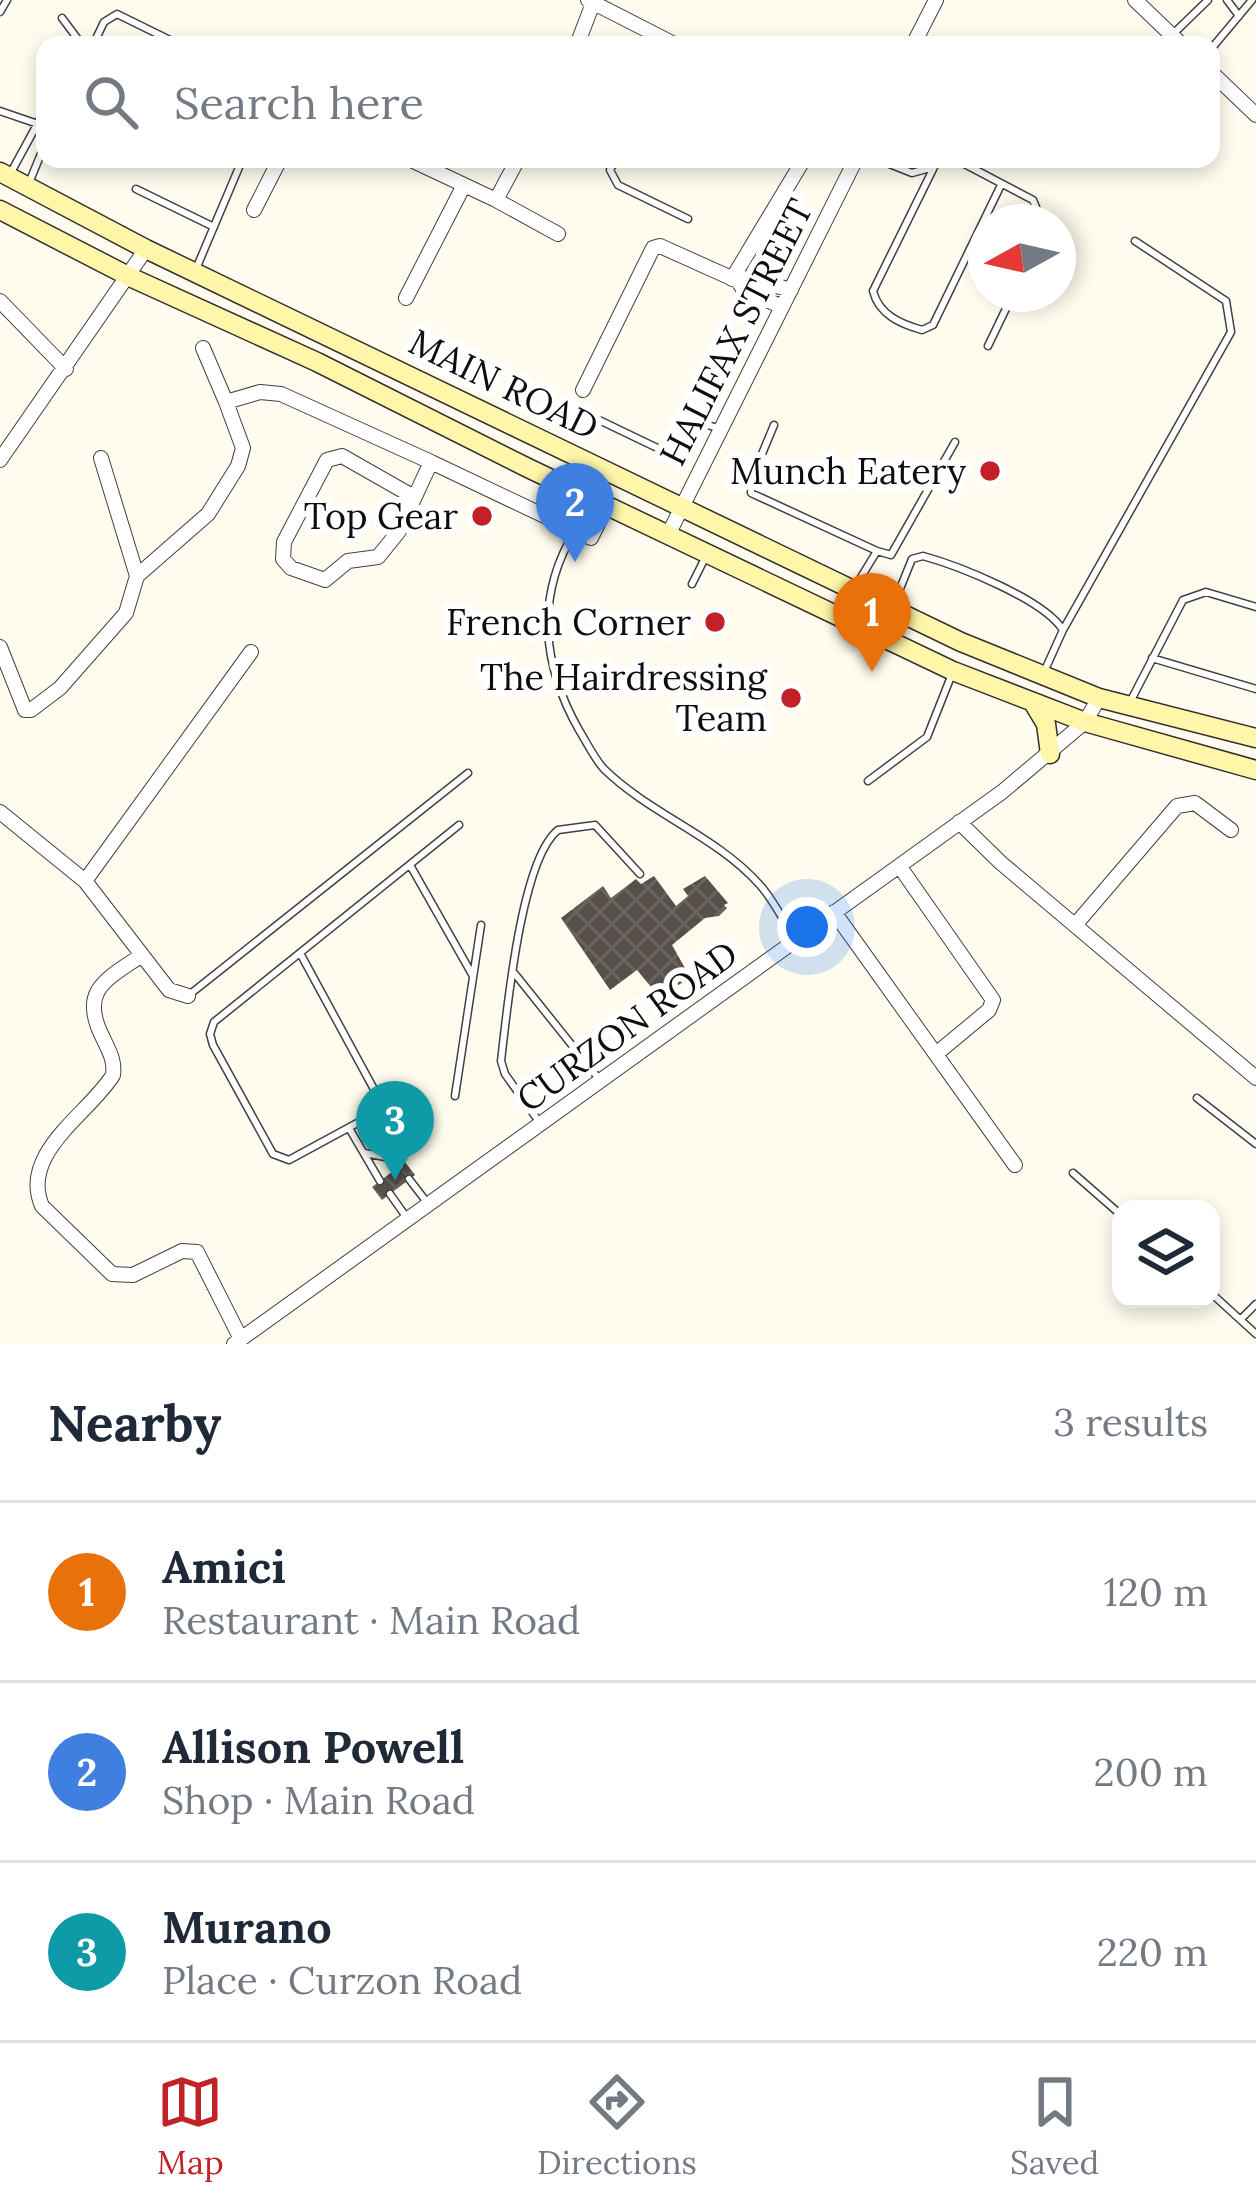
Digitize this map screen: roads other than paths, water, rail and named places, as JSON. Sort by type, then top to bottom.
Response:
[{"type":"main road","name":"MAIN ROAD","points":[[4,175],[146,249],[892,609],[1099,698],[1256,738]]},
{"type":"main road","name":"MAIN ROAD","points":[[0,210],[130,277],[317,362],[953,670],[1085,722],[1256,770]]},
{"type":"main road","points":[[1034,704],[1046,724],[1049,754]]},
{"type":"street","points":[[918,36],[936,0]]},
{"type":"street","points":[[1135,0],[1173,36]]},
{"type":"street","points":[[580,36],[591,1],[657,36]]},
{"type":"street","points":[[1220,81],[1256,115]]},
{"type":"street","points":[[254,210],[275,168]]},
{"type":"street","points":[[429,168],[558,234]]},
{"type":"street","points":[[496,200],[513,168]]},
{"type":"street","points":[[735,280],[799,168]]},
{"type":"street","name":"HALIFAX STREET","points":[[669,533],[852,168]]},
{"type":"street","points":[[406,298],[464,185]]},
{"type":"street","points":[[583,390],[653,248],[661,246],[782,307]]},
{"type":"street","points":[[0,460],[146,249]]},
{"type":"street","points":[[735,280],[748,278],[791,290]]},
{"type":"street","points":[[0,301],[67,369]]},
{"type":"street","points":[[0,647],[21,704],[31,710],[60,688],[126,613],[137,576],[208,514],[238,466],[243,442],[203,348]]},
{"type":"street","points":[[226,402],[260,392],[281,394],[591,538],[608,506]]},
{"type":"street","points":[[414,496],[333,455],[284,542],[283,559],[292,568],[325,580],[348,561],[378,557],[398,531],[431,462]]},
{"type":"street","points":[[101,458],[137,576]]},
{"type":"street","points":[[85,881],[251,652]]},
{"type":"street","name":"CURZON ROAD","points":[[237,1341],[900,867],[1049,754],[1085,722],[1099,698]]},
{"type":"street","points":[[1076,924],[1177,806],[1195,803],[1231,830]]},
{"type":"street","points":[[0,812],[85,881],[169,990],[188,996]]},
{"type":"street","points":[[955,825],[992,862],[1001,863],[1076,924],[1256,1078]]},
{"type":"street","points":[[900,867],[993,1000],[988,1010],[935,1054]]},
{"type":"street","points":[[834,912],[1015,1165]]},
{"type":"street","points":[[142,955],[109,978],[92,1001],[92,1015],[113,1058],[113,1075],[62,1135],[37,1176],[37,1195],[41,1206],[112,1274],[133,1275],[182,1251],[197,1252],[237,1341]]},
{"type":"lane","points":[[0,12],[7,0]]},
{"type":"lane","points":[[1180,36],[1208,0]]},
{"type":"lane","points":[[1227,0],[1239,16]]},
{"type":"lane","points":[[1220,38],[1252,0]]},
{"type":"lane","points":[[98,36],[109,17],[120,14],[163,36]]},
{"type":"lane","points":[[62,18],[76,36]]},
{"type":"lane","points":[[0,111],[36,123]]},
{"type":"lane","points":[[4,175],[36,127]]},
{"type":"lane","points":[[27,187],[36,166]]},
{"type":"lane","points":[[194,272],[239,168]]},
{"type":"lane","points":[[611,168],[618,185],[688,218]]},
{"type":"lane","points":[[932,168],[873,292],[876,302],[904,325],[922,330],[932,326],[1001,185]]},
{"type":"lane","points":[[971,168],[1035,204]]},
{"type":"lane","points":[[136,189],[214,226]]},
{"type":"lane","points":[[1042,675],[1231,332],[1226,301],[1135,241]]},
{"type":"lane","points":[[988,346],[1004,312]]},
{"type":"lane","points":[[598,421],[677,456],[696,422],[720,430]]},
{"type":"lane","points":[[774,424],[752,478],[752,493],[891,555],[956,442]]},
{"type":"lane","points":[[575,531],[560,556],[546,618],[552,671],[571,716],[606,771],[735,861],[761,885],[795,941]]},
{"type":"lane","points":[[854,590],[877,551]]},
{"type":"lane","points":[[692,584],[707,552]]},
{"type":"lane","points":[[892,609],[912,559],[923,556],[1007,591],[1053,618],[1063,630]]},
{"type":"lane","points":[[1128,706],[1184,599],[1206,592],[1256,607]]},
{"type":"lane","points":[[1152,658],[1256,689]]},
{"type":"lane","points":[[868,781],[927,737],[953,670]]},
{"type":"lane","points":[[188,996],[468,773]]},
{"type":"lane","points":[[542,1126],[501,1061],[533,872],[551,835],[571,826],[595,824],[640,874]]},
{"type":"lane","points":[[300,953],[382,1104],[349,1128],[281,1160],[273,1154],[211,1039],[214,1022],[459,825]]},
{"type":"lane","points":[[410,865],[473,976]]},
{"type":"lane","points":[[455,1096],[481,925]]},
{"type":"lane","points":[[515,974],[602,1082]]},
{"type":"lane","points":[[1197,1097],[1256,1144]]},
{"type":"lane","points":[[349,1128],[380,1181]]},
{"type":"lane","points":[[364,1153],[395,1159],[400,1166]]},
{"type":"lane","points":[[1073,1173],[1112,1207]]},
{"type":"lane","points":[[410,1179],[430,1206]]},
{"type":"lane","points":[[389,1194],[409,1221]]},
{"type":"lane","points":[[1220,1300],[1256,1334]]},
{"type":"lane","points":[[1241,1318],[1256,1304]]},
{"type":"place","name":"Munch Eatery","points":[[990,471]]},
{"type":"place","name":"Top Gear","points":[[482,516]]},
{"type":"place","name":"Allison Powell","points":[[575,562]]},
{"type":"place","name":"French Corner","points":[[715,622]]},
{"type":"place","name":"Amici","points":[[872,672]]},
{"type":"place","name":"The Hairdressing Team","points":[[791,698]]},
{"type":"place","name":"Murano","points":[[395,1180]]}]
